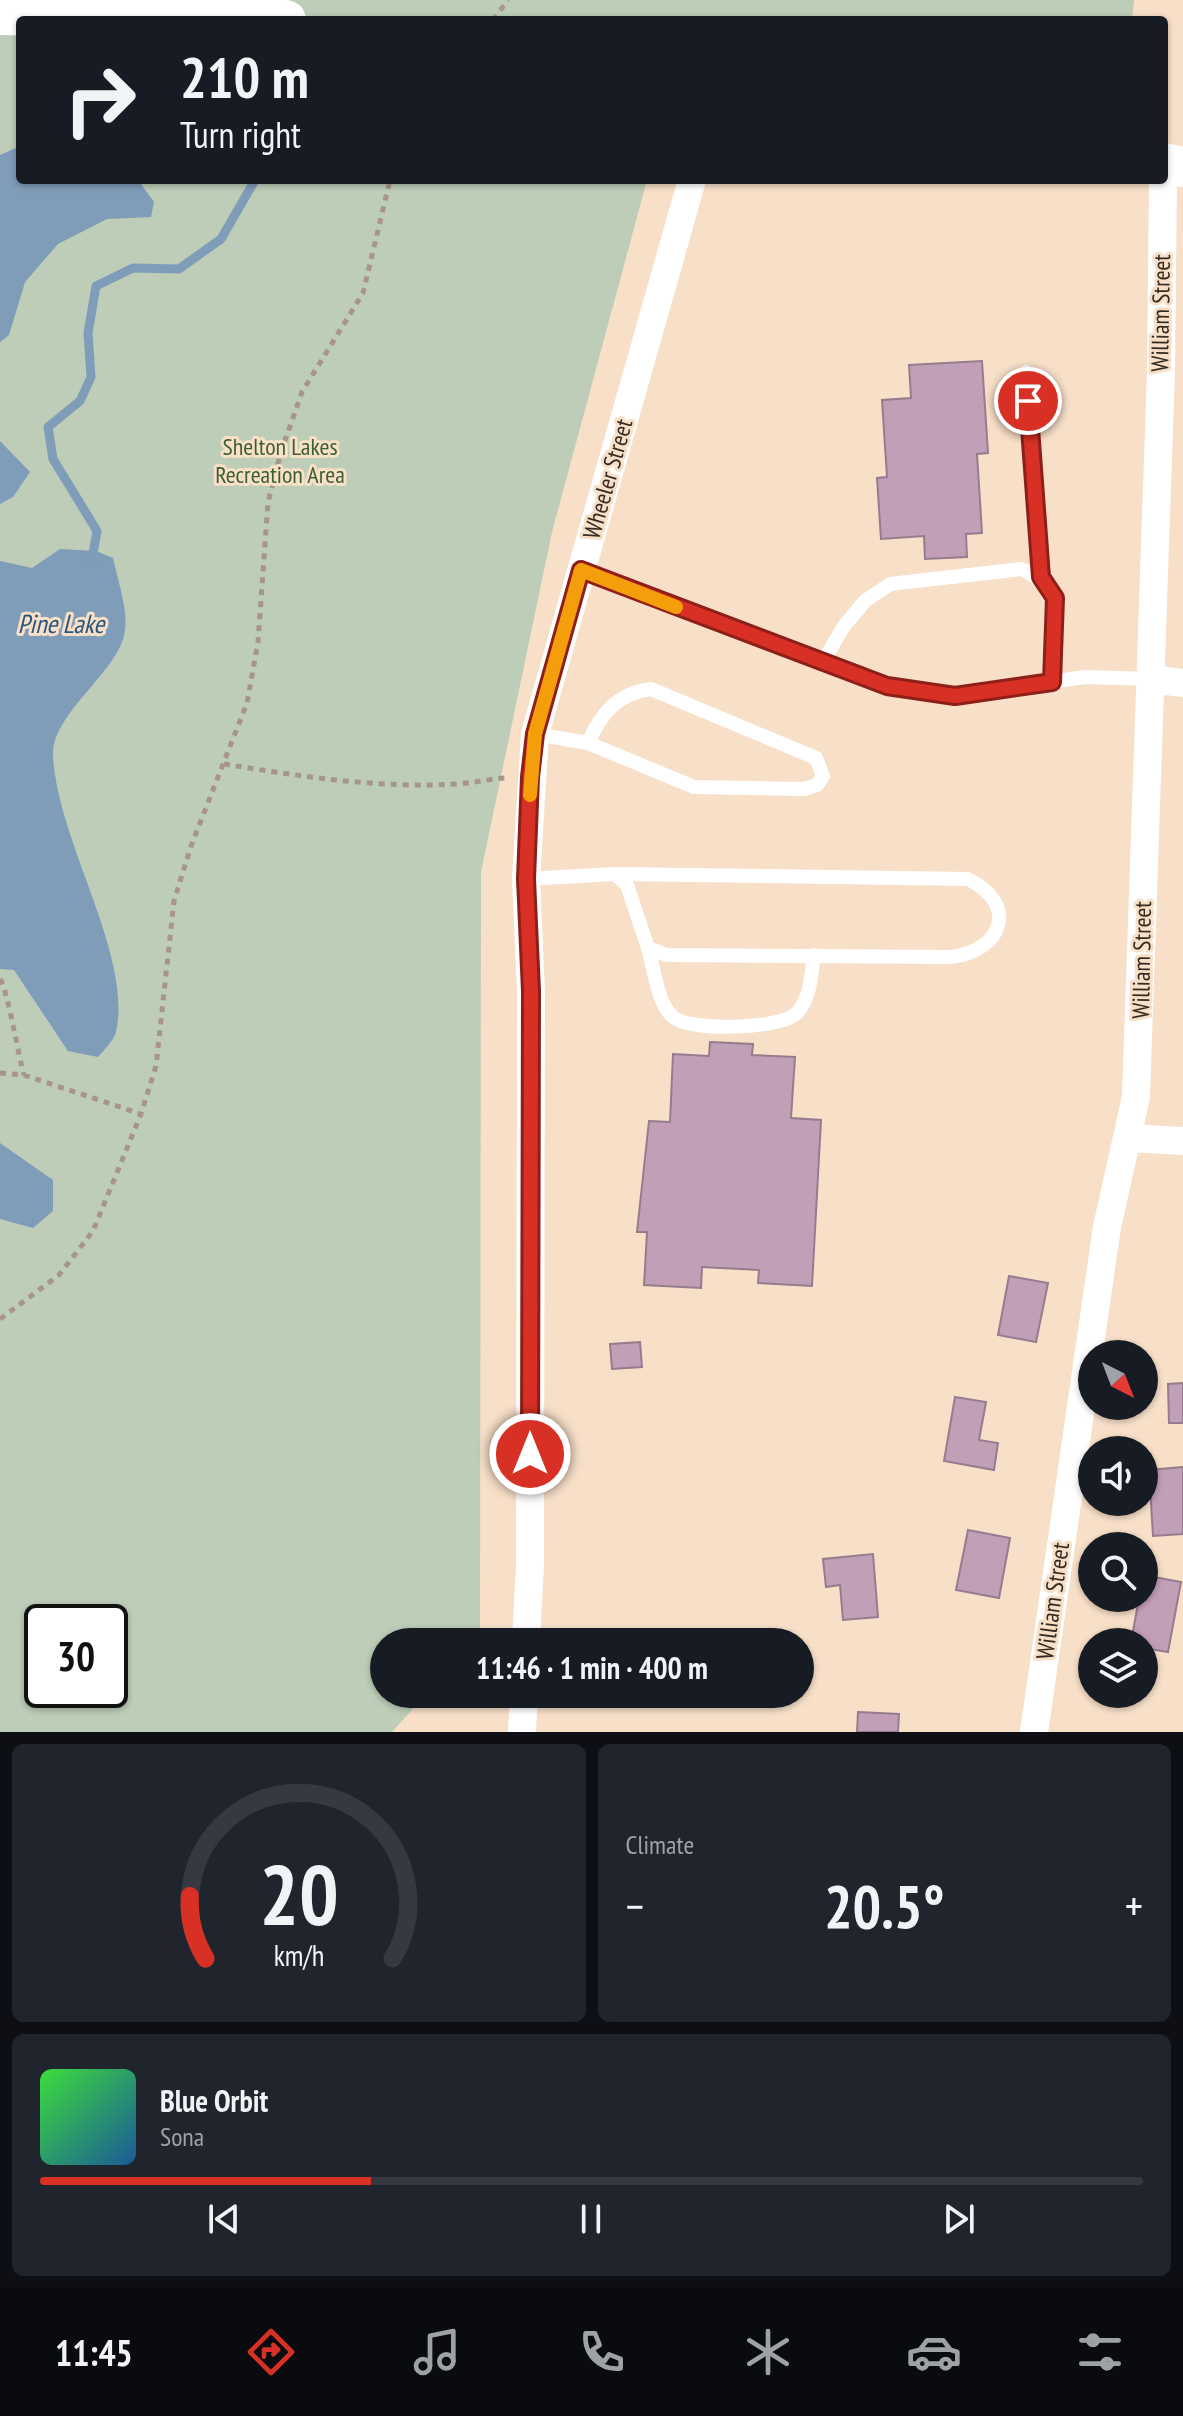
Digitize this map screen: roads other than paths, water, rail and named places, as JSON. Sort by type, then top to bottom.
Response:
[{"type":"street","points":[[0,15],[57,16]]},
{"type":"street","name":"Wheeler Street","points":[[527,1628],[530,1564],[531,991],[526,879],[530,777],[535,734],[691,184]]},
{"type":"street","name":"William Street","points":[[1034,1732],[1107,1227],[1129,1138],[1140,1039],[1163,184]]},
{"type":"street","points":[[1151,679],[1183,683]]},
{"type":"street","points":[[1129,1138],[1183,1141]]},
{"type":"street","points":[[522,1732],[523,1708]]},
{"type":"lane","points":[[1026,372],[1041,577],[1055,598],[1052,682]]},
{"type":"lane","points":[[822,663],[844,626],[865,601],[890,584],[1021,569],[1041,577]]},
{"type":"lane","points":[[581,570],[887,686],[955,696],[1085,677],[1151,679]]},
{"type":"lane","points":[[535,734],[588,743],[694,787],[804,789],[817,785],[823,776],[816,758],[651,689],[635,691],[619,699],[600,717],[588,743]]},
{"type":"lane","points":[[526,879],[615,874],[968,879],[990,891],[999,910],[994,933],[985,946],[973,954],[667,955],[648,948]]},
{"type":"lane","points":[[615,874],[627,885],[663,1002],[672,1017],[682,1023],[705,1026],[780,1024],[795,1016],[804,1005],[814,955]]},
{"type":"water","points":[[16,148],[16,184],[141,184],[154,202],[151,217],[107,219],[58,244],[25,282],[9,335],[0,342],[0,155]]},
{"type":"water","points":[[0,441],[30,472],[13,497],[0,504]]},
{"type":"water","name":"Pine Lake","points":[[60,549],[96,551],[113,558],[126,622],[122,642],[115,655],[61,727],[53,755],[67,824],[114,968],[118,1001],[116,1032],[98,1057],[68,1051],[14,970],[0,969],[0,561],[32,568]]},
{"type":"water","points":[[0,1143],[53,1180],[53,1211],[33,1228],[0,1219]]},
{"type":"waterway","points":[[92,559],[97,531],[53,459],[48,427],[80,401],[91,377],[88,333],[96,286],[133,268],[179,269],[221,239],[253,184]]},
{"type":"park label","name":"Shelton Lakes Recreation Area","points":[[280,461]]}]
